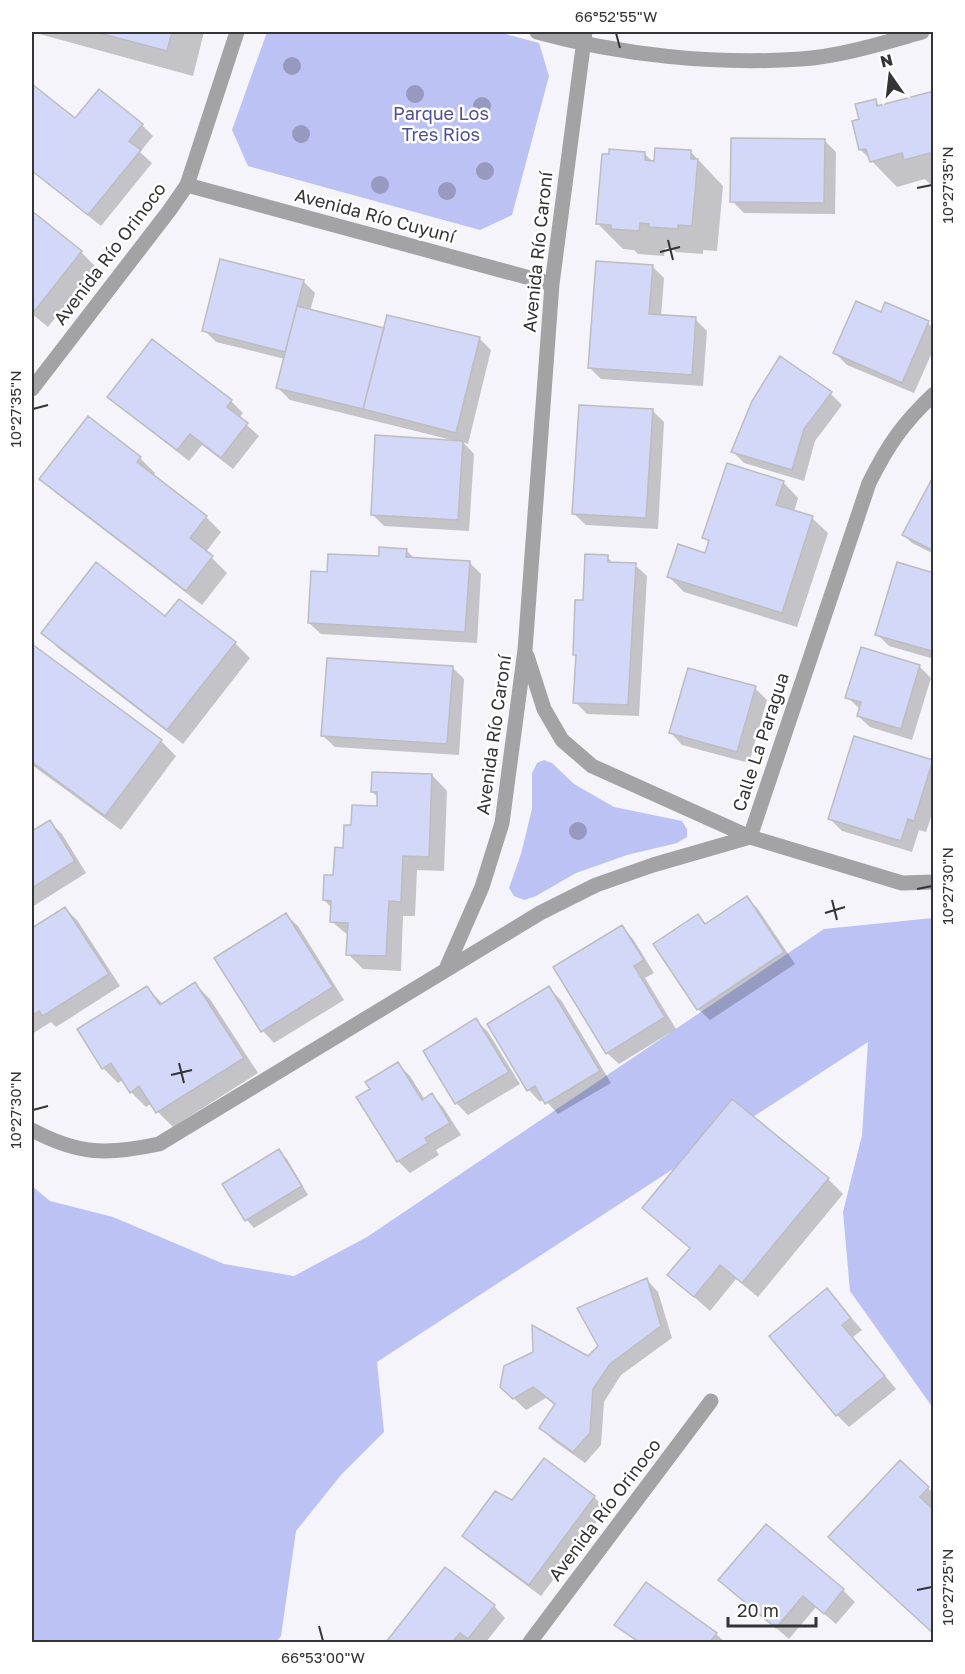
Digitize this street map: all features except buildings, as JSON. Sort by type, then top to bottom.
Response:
[{"type":"street","name":"Avenida Río Orinoco","points":[[32,389],[170,211],[187,185],[237,32]]},
{"type":"street","points":[[537,32],[583,38],[680,57],[712,59],[802,59],[843,52],[922,32]]},
{"type":"street","name":"Avenida Río Caroní","points":[[446,969],[482,887],[502,823],[525,650],[552,284],[583,38]]},
{"type":"street","name":"Avenida Río Cuyuní","points":[[187,185],[552,284]]},
{"type":"street","name":"Calle La Paragua","points":[[446,969],[540,913],[596,885],[653,865],[750,837],[869,483],[887,447],[910,416],[933,394]]},
{"type":"street","points":[[525,650],[544,709],[562,740],[592,766],[750,837],[902,883],[933,882]]},
{"type":"street","points":[[32,1130],[56,1143],[80,1149],[106,1151],[159,1144],[446,969]]},
{"type":"street","name":"Avenida Río Orinoco","points":[[530,1642],[711,1401]]},
{"type":"green space","name":"Parque Los Tres Rios","points":[[267,32],[498,32],[539,43],[549,76],[512,215],[480,230],[248,166],[232,130]]},
{"type":"green space","points":[[544,760],[552,763],[574,784],[614,807],[682,821],[687,829],[687,837],[677,843],[627,855],[576,873],[536,896],[524,900],[514,896],[509,888],[521,854],[532,809],[532,773],[537,763]]},
{"type":"green space","points":[[933,918],[933,1408],[850,1291],[843,1212],[862,1135],[868,1042],[377,1362],[384,1432],[341,1475],[296,1531],[281,1636],[276,1642],[32,1642],[32,1186],[50,1201],[113,1217],[224,1264],[294,1276],[367,1237],[824,929]]}]
